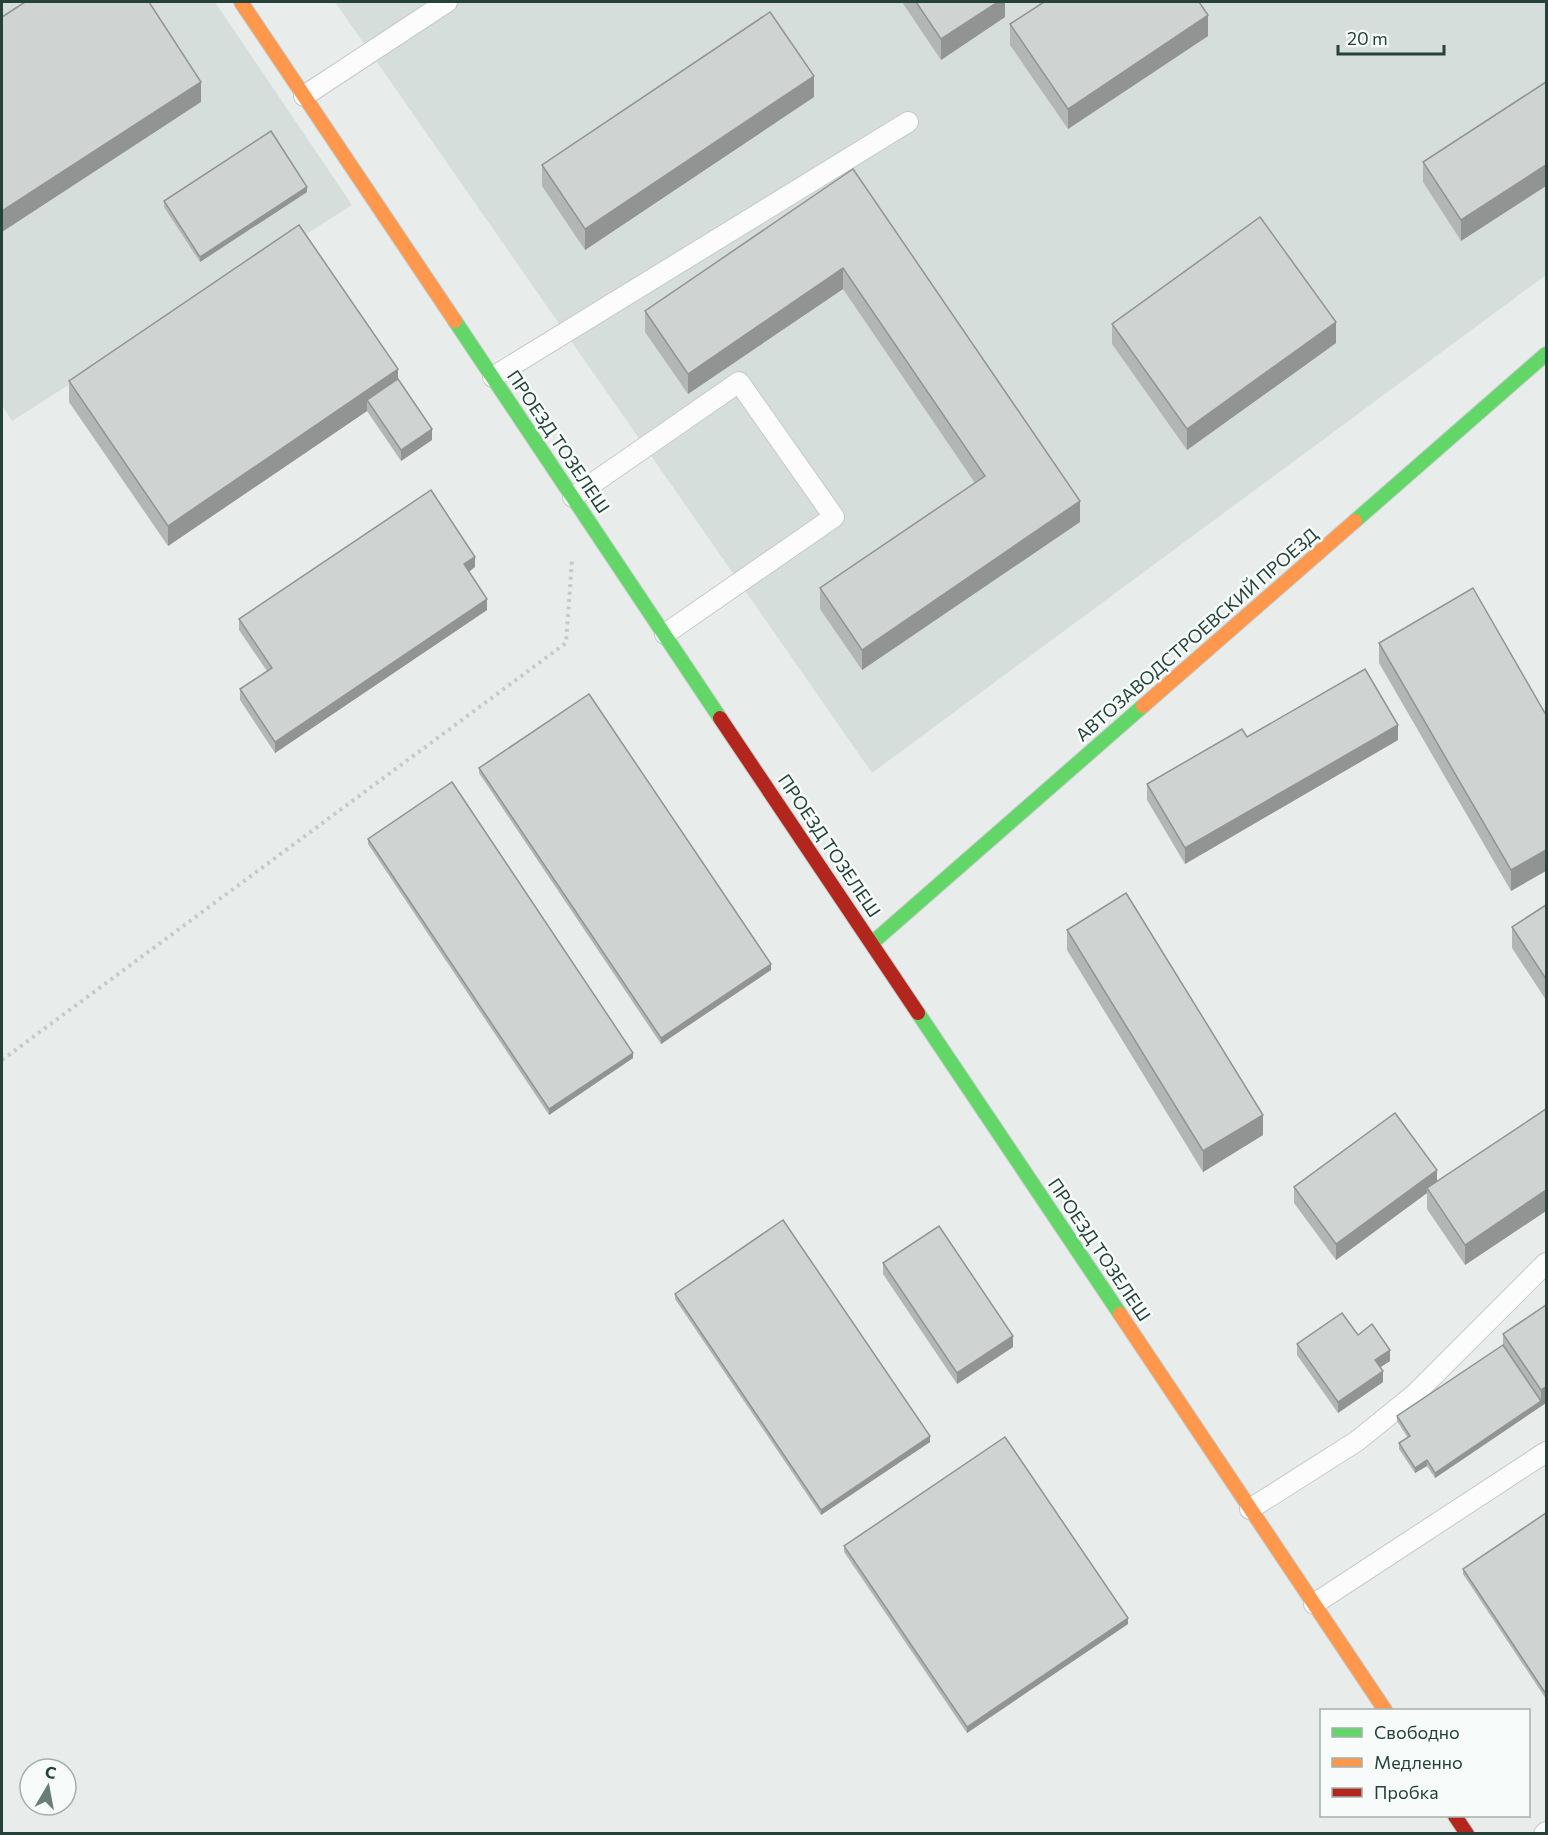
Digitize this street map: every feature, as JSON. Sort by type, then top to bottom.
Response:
[{"type":"street","name":"ПРОЕЗД ТОЗЕЛЕШ","points":[[241,2],[1384,1709]]},
{"type":"street","name":"АВТОЗАВОДСТРОЕВСКИЙ ПРОЕЗД","points":[[872,943],[1546,354]]},
{"type":"street","points":[[1456,1817],[1467,1833]]},
{"type":"lane","points":[[304,96],[447,2]]},
{"type":"lane","points":[[493,377],[908,122]]},
{"type":"lane","points":[[573,497],[739,382],[834,517],[665,634]]},
{"type":"lane","points":[[1250,1509],[1357,1441],[1415,1394],[1546,1263]]},
{"type":"lane","points":[[1314,1604],[1546,1452]]},
{"type":"path","points":[[2,1060],[566,643],[573,552],[598,535]]},
{"type":"shaded area","points":[[2,2],[215,2],[352,205],[12,421],[2,405]]},
{"type":"shaded area","points":[[335,2],[1546,2],[1546,275],[872,773]]},
{"type":"building","points":[[25,2],[149,2],[201,82],[2,211],[2,17]]},
{"type":"building","points":[[916,2],[998,2],[941,39]]},
{"type":"building","points":[[1044,2],[1199,2],[1208,15],[1068,109],[1010,24]]},
{"type":"building","points":[[770,12],[814,76],[585,229],[542,165]]},
{"type":"building","points":[[1546,82],[1546,165],[1461,220],[1423,162]]},
{"type":"building","points":[[271,131],[307,187],[200,257],[164,201]]},
{"type":"building","points":[[853,169],[1080,501],[862,650],[820,588],[985,476],[843,268],[688,374],[645,311]]},
{"type":"building","points":[[1260,217],[1336,322],[1187,429],[1112,324]]},
{"type":"building","points":[[299,225],[398,369],[168,526],[69,381]]},
{"type":"building","points":[[398,379],[432,429],[401,450],[367,400]]},
{"type":"building","points":[[431,490],[475,557],[464,564],[487,599],[275,742],[240,689],[272,668],[239,619]]},
{"type":"building","points":[[1473,588],[1546,715],[1546,850],[1511,870],[1379,643]]},
{"type":"building","points":[[1365,669],[1398,725],[1185,848],[1147,784],[1242,729],[1247,737]]},
{"type":"building","points":[[589,694],[771,964],[661,1038],[479,768]]},
{"type":"building","points":[[452,782],[633,1053],[549,1109],[368,839]]},
{"type":"building","points":[[1126,893],[1263,1115],[1203,1151],[1067,930]]},
{"type":"building","points":[[1546,905],[1546,979],[1512,927]]},
{"type":"building","points":[[1546,1109],[1546,1190],[1465,1245],[1427,1188]]},
{"type":"building","points":[[1395,1113],[1437,1170],[1336,1244],[1294,1187]]},
{"type":"building","points":[[783,1220],[930,1436],[821,1510],[675,1294]]},
{"type":"building","points":[[939,1226],[1013,1336],[957,1373],[883,1263]]},
{"type":"building","points":[[1546,1305],[1546,1387],[1541,1390],[1503,1334]]},
{"type":"building","points":[[1342,1313],[1358,1335],[1372,1324],[1390,1350],[1375,1360],[1383,1371],[1338,1402],[1297,1344]]},
{"type":"building","points":[[1503,1345],[1541,1401],[1435,1473],[1427,1460],[1415,1468],[1399,1443],[1410,1436],[1397,1416]]},
{"type":"building","points":[[1005,1437],[1128,1618],[967,1727],[844,1546]]},
{"type":"building","points":[[1546,1513],[1546,1694],[1463,1569]]},
{"type":"traffic: fast","points":[[455,321],[720,718]]},
{"type":"traffic: fast","points":[[1355,521],[1546,354]]},
{"type":"traffic: fast","points":[[872,943],[1143,706]]},
{"type":"traffic: fast","points":[[918,1013],[1120,1314]]},
{"type":"traffic: slow","points":[[241,2],[455,321]]},
{"type":"traffic: slow","points":[[1143,706],[1355,521]]},
{"type":"traffic: slow","points":[[1120,1314],[1384,1709]]},
{"type":"traffic: jam","points":[[720,718],[918,1013]]},
{"type":"traffic: jam","points":[[1456,1817],[1467,1834]]}]
